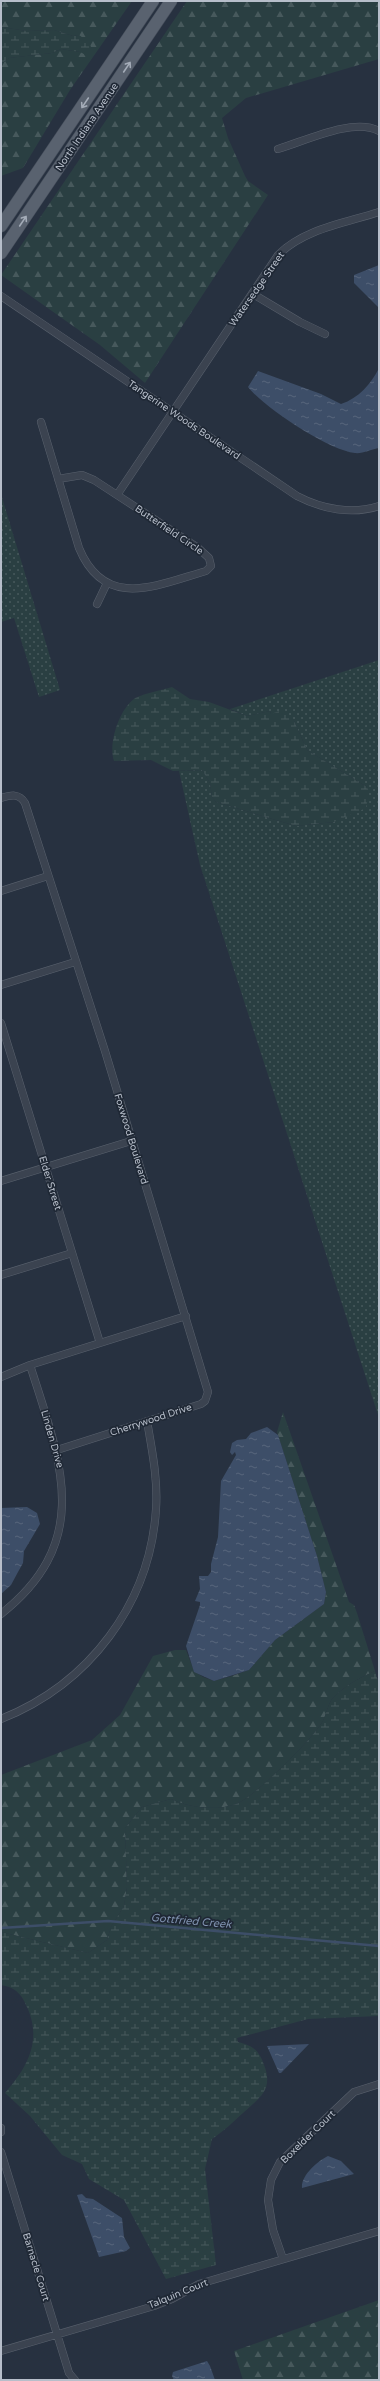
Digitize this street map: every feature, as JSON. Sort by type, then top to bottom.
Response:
[{"type":"main road","name":"North Indiana Avenue","points":[[1,226],[153,1]]},
{"type":"main road","name":"North Indiana Avenue","points":[[1,253],[172,1]]},
{"type":"street","points":[[278,149],[354,126],[370,127],[379,131]]},
{"type":"street","name":"Watersedge Street","points":[[172,412],[278,255],[293,242],[305,236],[379,212]]},
{"type":"street","points":[[253,294],[300,322],[325,334]]},
{"type":"street","name":"Tangerine Woods Boulevard","points":[[1,296],[305,500],[340,509],[364,509],[379,506]]},
{"type":"street","points":[[117,495],[172,412]]},
{"type":"street","points":[[41,422],[58,479]]},
{"type":"street","name":"Butterfield Circle","points":[[73,475],[88,477],[197,547],[209,558],[211,566],[206,571],[145,589],[121,588],[107,583],[96,575],[84,559],[58,479],[73,475]]},
{"type":"street","points":[[97,604],[107,583]]},
{"type":"street","name":"Foxwood Boulevard","points":[[1,798],[14,795],[19,796],[25,803],[75,962],[105,1051],[131,1141],[186,1316]]},
{"type":"street","points":[[1,891],[48,876]]},
{"type":"street","points":[[1,985],[75,962]]},
{"type":"street","name":"Elder Street","points":[[1,1023],[100,1343]]},
{"type":"street","points":[[1,1181],[131,1141]]},
{"type":"street","points":[[1,1275],[72,1253]]},
{"type":"street","points":[[1,1377],[30,1365],[186,1316]]},
{"type":"street","name":"Cherrywood Drive","points":[[57,1450],[201,1404],[207,1397],[208,1389],[186,1316]]},
{"type":"street","name":"Linden Drive","points":[[1,1614],[32,1584],[42,1570],[56,1538],[62,1503],[62,1478],[57,1450],[30,1365]]},
{"type":"street","points":[[1,1720],[40,1701],[81,1670],[114,1631],[128,1609],[148,1560],[156,1508],[155,1462],[147,1421]]},
{"type":"street","name":"Boxelder Court","points":[[283,2259],[273,2230],[268,2200],[271,2180],[280,2162],[354,2092],[379,2084]]},
{"type":"street","name":"Barnacle Court","points":[[1,2152],[69,2373],[75,2380]]},
{"type":"street","name":"Talquin Court","points":[[1,2351],[57,2333],[154,2306],[172,2299],[199,2284],[379,2231]]},
{"type":"green space","points":[[1,1],[132,1],[70,90],[23,168],[1,176],[1,64],[9,58],[52,53],[61,49],[80,52],[79,35],[73,36],[54,30],[27,31],[1,27]]},
{"type":"green space","points":[[187,1],[379,1],[379,59],[246,98],[222,118],[228,138],[245,176],[248,181],[268,195],[145,383],[100,345],[1,275]]},
{"type":"green space","points":[[1,27],[27,31],[54,30],[73,36],[79,35],[89,42],[91,47],[86,55],[80,52],[61,49],[52,53],[9,58],[1,64]]},
{"type":"green space","points":[[1,494],[60,690],[39,697],[14,618],[1,622]]},
{"type":"green space","points":[[379,660],[379,1418],[200,865],[179,771],[202,770],[210,783],[212,797],[216,802],[296,826],[334,822],[367,787],[307,750],[294,721],[271,714],[270,711],[247,716],[230,709]]},
{"type":"green space","points":[[172,687],[190,699],[209,702],[247,716],[270,711],[271,714],[282,710],[294,721],[307,750],[367,787],[369,792],[366,808],[334,822],[296,826],[216,802],[212,797],[210,783],[202,770],[173,771],[151,760],[114,761],[112,746],[116,728],[119,719],[129,704],[134,699],[142,695]]},
{"type":"green space","points":[[283,1412],[349,1602],[354,1605],[357,1613],[375,1671],[363,1676],[337,1694],[330,1702],[321,1724],[314,1733],[281,1768],[245,1799],[236,1804],[212,1808],[186,1805],[171,1799],[142,1807],[125,1828],[127,1887],[124,1906],[111,1927],[107,1940],[88,1953],[1,1932],[1,1775],[92,1740],[120,1715],[153,1656],[175,1650],[186,1650],[194,1671],[203,1677],[214,1681],[232,1676],[249,1670],[275,1640],[324,1604],[326,1592],[317,1556],[277,1432]]},
{"type":"green space","points":[[375,1671],[379,1684],[379,2016],[308,2019],[237,2038],[238,2042],[252,2047],[258,2052],[267,2074],[267,2081],[266,2087],[259,2098],[212,2139],[205,2169],[216,2265],[166,2279],[124,2200],[89,2179],[82,2164],[62,2155],[30,2116],[5,2093],[26,2063],[33,2041],[33,2029],[31,2017],[22,1997],[10,1987],[1,1985],[1,1932],[88,1953],[107,1940],[111,1927],[124,1906],[127,1887],[125,1828],[142,1807],[171,1799],[186,1805],[212,1808],[236,1804],[245,1799],[281,1768],[314,1733],[321,1724],[330,1702],[337,1694],[363,1676]]},
{"type":"green space","points":[[379,2300],[379,2380],[243,2380],[234,2351]]},
{"type":"water","points":[[379,265],[379,308],[354,283],[354,275]]},
{"type":"water","points":[[379,368],[379,448],[361,453],[343,450],[298,427],[268,406],[248,387],[258,371],[321,394],[341,404],[364,390]]},
{"type":"water","points":[[267,1427],[278,1435],[317,1556],[326,1592],[324,1604],[275,1640],[249,1670],[214,1681],[194,1672],[186,1646],[200,1605],[200,1602],[195,1601],[200,1589],[199,1576],[208,1576],[211,1572],[211,1564],[218,1537],[221,1481],[236,1455],[235,1452],[232,1455],[230,1452],[232,1443],[237,1440],[246,1439],[251,1433]]},
{"type":"water","points":[[27,1507],[37,1513],[40,1524],[24,1551],[23,1563],[11,1585],[1,1594],[1,1508]]},
{"type":"water","points":[[309,2044],[281,2073],[279,2073],[267,2046]]},
{"type":"water","points":[[328,2156],[341,2161],[354,2174],[302,2188],[302,2183],[307,2173]]},
{"type":"water","points":[[82,2194],[86,2198],[93,2199],[122,2218],[124,2237],[130,2248],[126,2251],[99,2257],[77,2195]]},
{"type":"water","points":[[207,2361],[215,2380],[174,2380],[172,2376],[173,2372]]},
{"type":"waterway","name":"Gottfried Creek","points":[[1,1928],[108,1921],[379,1946]]}]
